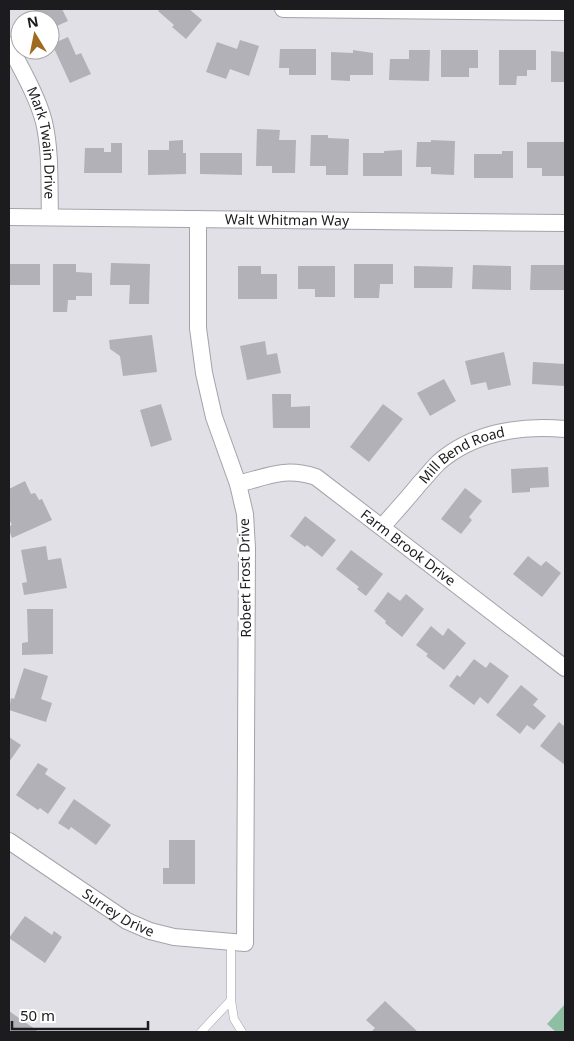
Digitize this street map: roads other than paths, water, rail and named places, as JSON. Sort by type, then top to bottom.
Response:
[{"type":"street","points":[[283,9],[565,12]]},
{"type":"street","name":"Mark Twain Drive","points":[[9,45],[34,96],[43,120],[48,145],[50,217]]},
{"type":"street","name":"Walt Whitman Way","points":[[9,217],[565,223]]},
{"type":"street","name":"Robert Frost Drive","points":[[198,219],[198,328],[204,373],[214,417],[238,484],[245,514],[247,548],[238,942]]},
{"type":"street","name":"Mill Bend Road","points":[[382,527],[438,463],[460,448],[483,437],[511,430],[540,427],[565,429]]},
{"type":"street","name":"Farm Brook Drive","points":[[238,484],[286,472],[301,472],[316,477],[565,668]]},
{"type":"street","name":"Surrey Drive","points":[[9,841],[127,921],[142,928],[174,938],[238,942]]},
{"type":"lane","points":[[238,942],[231,1000],[234,1020],[242,1032]]},
{"type":"lane","points":[[201,1032],[231,1000]]}]
